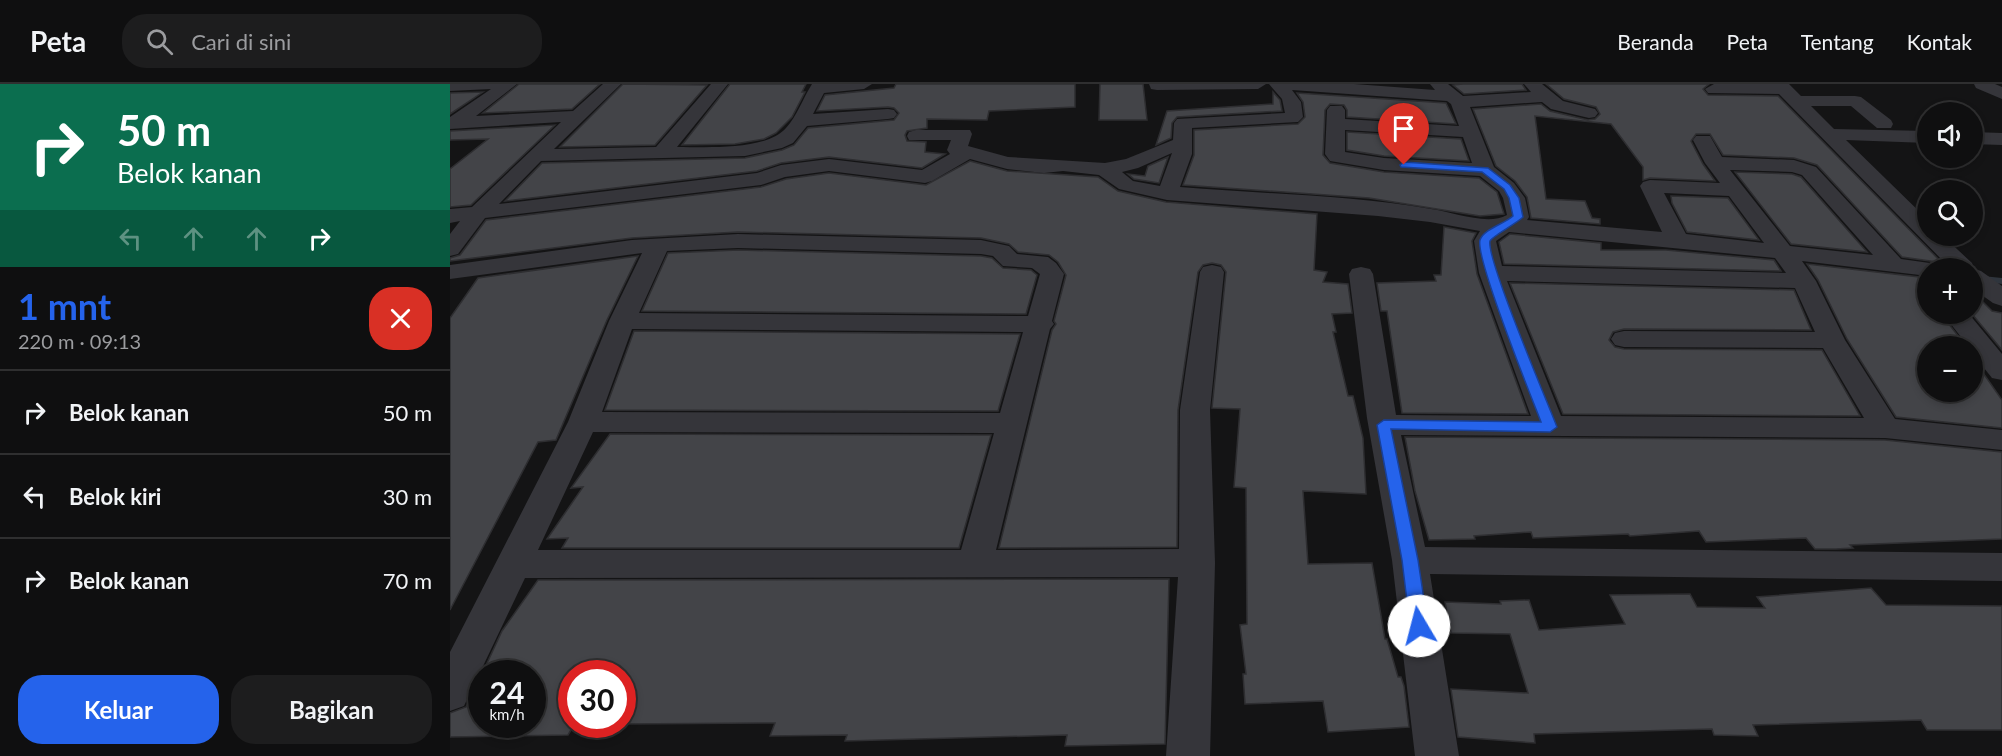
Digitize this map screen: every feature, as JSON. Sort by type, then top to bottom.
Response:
[{"type":"street","points":[[450,86],[490,84]]},
{"type":"street","points":[[452,124],[509,84]]},
{"type":"street","points":[[613,84],[576,116],[479,212],[451,248],[454,277],[530,259],[658,245],[760,241],[998,249],[1011,261],[1040,261],[1052,274],[1041,324],[975,562]]},
{"type":"street","points":[[662,153],[720,84]]},
{"type":"street","points":[[531,160],[762,148],[786,138],[800,121],[819,86],[864,84]]},
{"type":"street","points":[[1157,86],[1258,84]]},
{"type":"street","points":[[1167,194],[1182,154],[1184,123],[1292,118],[1294,117],[1294,102],[1277,84]]},
{"type":"street","points":[[1282,84],[1449,94],[1548,96]]},
{"type":"street","points":[[1532,84],[1564,108],[1589,113]]},
{"type":"street","points":[[1982,84],[2002,94]]},
{"type":"street","points":[[1841,88],[1884,124]]},
{"type":"street","points":[[1714,89],[1787,91],[1855,102]]},
{"type":"street","points":[[1787,91],[1917,222]]},
{"type":"street","points":[[1449,94],[1470,132],[1485,170],[1507,187],[1514,198],[1518,217],[1487,236],[1484,243],[1491,273],[1550,427]]},
{"type":"street","points":[[800,121],[888,114]]},
{"type":"street","points":[[452,124],[576,116]]},
{"type":"street","points":[[1335,125],[1470,132]]},
{"type":"street","points":[[1335,125],[1428,148]]},
{"type":"street","points":[[1335,125],[1337,157],[1384,164],[1485,170]]},
{"type":"street","points":[[916,136],[963,134],[957,150],[1007,163],[1044,167],[1063,165],[1105,169],[1131,164],[1171,146],[1182,146]]},
{"type":"street","points":[[1829,134],[1917,137]]},
{"type":"street","points":[[1703,140],[1714,163],[1804,281],[1833,340],[1885,428]]},
{"type":"street","points":[[450,216],[761,178],[781,171],[829,165],[924,177],[968,152]]},
{"type":"street","points":[[1714,163],[1794,166],[1809,171],[1894,265]]},
{"type":"street","points":[[1377,209],[1384,164]]},
{"type":"street","points":[[1105,169],[1126,185],[1167,194],[1377,209],[1504,227],[1678,240],[1917,270]]},
{"type":"street","points":[[1678,240],[1650,186],[1734,190]]},
{"type":"street","points":[[450,693],[583,422],[622,321],[658,245]]},
{"type":"street","points":[[1941,246],[1953,258]]},
{"type":"street","points":[[1188,756],[1197,563],[1195,410],[1212,272]]},
{"type":"street","points":[[1491,273],[1804,281]]},
{"type":"street","points":[[1361,274],[1360,286],[1410,560],[1437,756]]},
{"type":"street","points":[[622,321],[1041,324]]},
{"type":"street","points":[[1964,324],[2002,372]]},
{"type":"street","points":[[1624,339],[1833,340]]},
{"type":"street","points":[[583,422],[1014,423]]},
{"type":"street","points":[[1384,425],[1885,428],[2002,440]]},
{"type":"street","points":[[1410,560],[2002,567]]},
{"type":"street","points":[[514,564],[1197,563]]},
{"type":"building","points":[[519,84],[600,84],[572,109],[483,113]]},
{"type":"building","points":[[623,84],[707,85],[655,145],[560,147]]},
{"type":"building","points":[[730,84],[806,84],[802,92],[805,92],[792,117],[776,133],[764,139],[735,144],[682,145]]},
{"type":"building","points":[[896,84],[1075,84],[1075,107],[989,111],[987,120],[927,119],[927,128],[907,131],[905,135],[907,141],[926,142],[925,152],[945,154],[922,168],[829,157],[781,163],[757,171],[505,201],[542,163],[745,158],[794,145],[808,128],[894,120],[899,113],[894,108],[888,107],[817,111],[825,95],[894,88]]},
{"type":"building","points":[[1100,84],[1143,84],[1147,120],[1099,120]]},
{"type":"building","points":[[1522,84],[1526,90],[1464,94],[1453,85]]},
{"type":"building","points":[[1546,84],[1709,84],[1703,89],[1708,95],[1778,96],[1917,237],[1917,246],[1925,246],[1937,258],[1902,257],[1817,165],[1794,158],[1723,155],[1710,134],[1696,134],[1691,141],[1715,181],[1650,178],[1643,180],[1643,167],[1611,124],[1535,116],[1546,199],[1585,201],[1592,218],[1600,219],[1600,224],[1531,218],[1527,197],[1515,181],[1496,166],[1473,109],[1541,104],[1550,111],[1588,120],[1595,119],[1600,114],[1596,107],[1564,99]]},
{"type":"building","points":[[483,92],[450,114],[450,93]]},
{"type":"building","points":[[1273,92],[1280,100],[1282,111],[1177,117],[1172,123],[1171,138],[1156,145],[1167,111],[1273,104]]},
{"type":"building","points":[[1297,93],[1446,103],[1456,124],[1347,117],[1344,105],[1330,104],[1325,110],[1323,155],[1330,163],[1384,172],[1479,178],[1497,192],[1504,214],[1480,216],[1369,198],[1183,185],[1194,155],[1194,130],[1298,124],[1305,117],[1303,102]]},
{"type":"building","points":[[555,125],[471,205],[450,207],[450,169],[488,139],[450,140],[450,131]]},
{"type":"building","points":[[1347,132],[1461,139],[1469,161],[1384,156],[1347,150]]},
{"type":"building","points":[[1168,157],[1159,183],[1134,179],[1128,174],[1145,176],[1148,166]]},
{"type":"building","points":[[970,161],[1007,171],[1098,177],[1118,191],[1166,202],[1317,214],[1314,270],[1327,272],[1323,282],[1348,284],[1352,313],[1332,314],[1336,332],[1333,332],[1348,396],[1353,396],[1363,438],[1366,494],[1303,491],[1308,564],[1372,563],[1385,639],[1387,639],[1398,677],[1401,677],[1404,686],[1409,727],[1328,732],[1323,701],[1245,704],[1243,674],[1246,674],[1240,625],[1247,624],[1246,488],[1234,487],[1240,409],[1212,408],[1226,272],[1221,265],[1212,263],[1203,265],[1198,272],[1178,410],[1177,547],[999,548],[1052,330],[1056,324],[1054,321],[1066,275],[1058,262],[1049,255],[1018,252],[1009,244],[981,238],[738,232],[632,238],[450,261],[450,258],[460,255],[486,220],[761,187],[786,179],[829,173],[926,185]]},
{"type":"building","points":[[1735,172],[1792,174],[1801,177],[1867,252],[1791,244]]},
{"type":"building","points":[[1671,196],[1728,198],[1759,240],[1687,232],[1672,203]]},
{"type":"building","points":[[1444,227],[1476,233],[1472,241],[1477,274],[1528,414],[1402,413],[1387,311],[1381,311],[1377,283],[1436,281],[1434,275],[1441,275]]},
{"type":"building","points":[[1510,234],[1601,243],[1601,250],[1666,250],[1774,260],[1781,271],[1504,264],[1499,242]]},
{"type":"building","points":[[738,250],[981,256],[992,258],[1003,268],[1031,270],[1037,275],[1026,314],[642,311],[668,253]]},
{"type":"building","points":[[638,256],[607,320],[556,440],[538,442],[450,610],[450,318],[478,278]]},
{"type":"building","points":[[1807,264],[1917,277],[1917,324],[1949,324],[1958,336],[1917,336],[1917,402],[1983,402],[1983,373],[2002,400],[2002,428],[1896,417],[1847,339],[1818,280]]},
{"type":"building","points":[[1510,283],[1794,290],[1811,330],[1624,329],[1613,332],[1609,340],[1615,347],[1624,349],[1822,350],[1860,416],[1563,414]]},
{"type":"building","points":[[1983,302],[1992,311],[2002,313],[2002,350],[1980,324],[1983,324]]},
{"type":"building","points":[[634,331],[1020,334],[998,411],[605,410]]},
{"type":"building","points":[[610,434],[991,435],[959,548],[562,548],[568,538],[547,539],[583,487],[571,488]]},
{"type":"building","points":[[1405,437],[1885,440],[2002,452],[2002,539],[1850,545],[1853,548],[1836,549],[1815,549],[1806,538],[1706,542],[1699,531],[1630,536],[1628,534],[1533,538],[1531,532],[1474,536],[1475,539],[1429,540],[1415,491]]},
{"type":"building","points":[[1169,579],[1165,744],[1065,746],[1067,735],[845,741],[847,735],[770,736],[775,723],[636,724],[636,660],[558,660],[558,735],[546,735],[546,660],[489,660],[502,631],[538,580]]},
{"type":"building","points":[[1871,588],[1886,605],[2002,606],[2002,730],[1927,730],[1921,720],[1753,725],[1758,736],[1714,735],[1712,729],[1534,734],[1535,743],[1458,737],[1451,689],[1528,693],[1510,634],[1451,633],[1445,602],[1501,604],[1500,601],[1529,600],[1539,630],[1625,624],[1610,595],[1690,594],[1697,607],[1765,608],[1757,597]]},
{"type":"building","points":[[468,703],[468,737],[450,737],[450,713],[466,707]]},
{"type":"waterway","points":[[1983,279],[2002,281]]},
{"type":"route","points":[[1404,165],[1485,170],[1507,187],[1514,198],[1518,217],[1487,236],[1484,243],[1491,273],[1550,427],[1384,425],[1410,560],[1419,626]]}]
